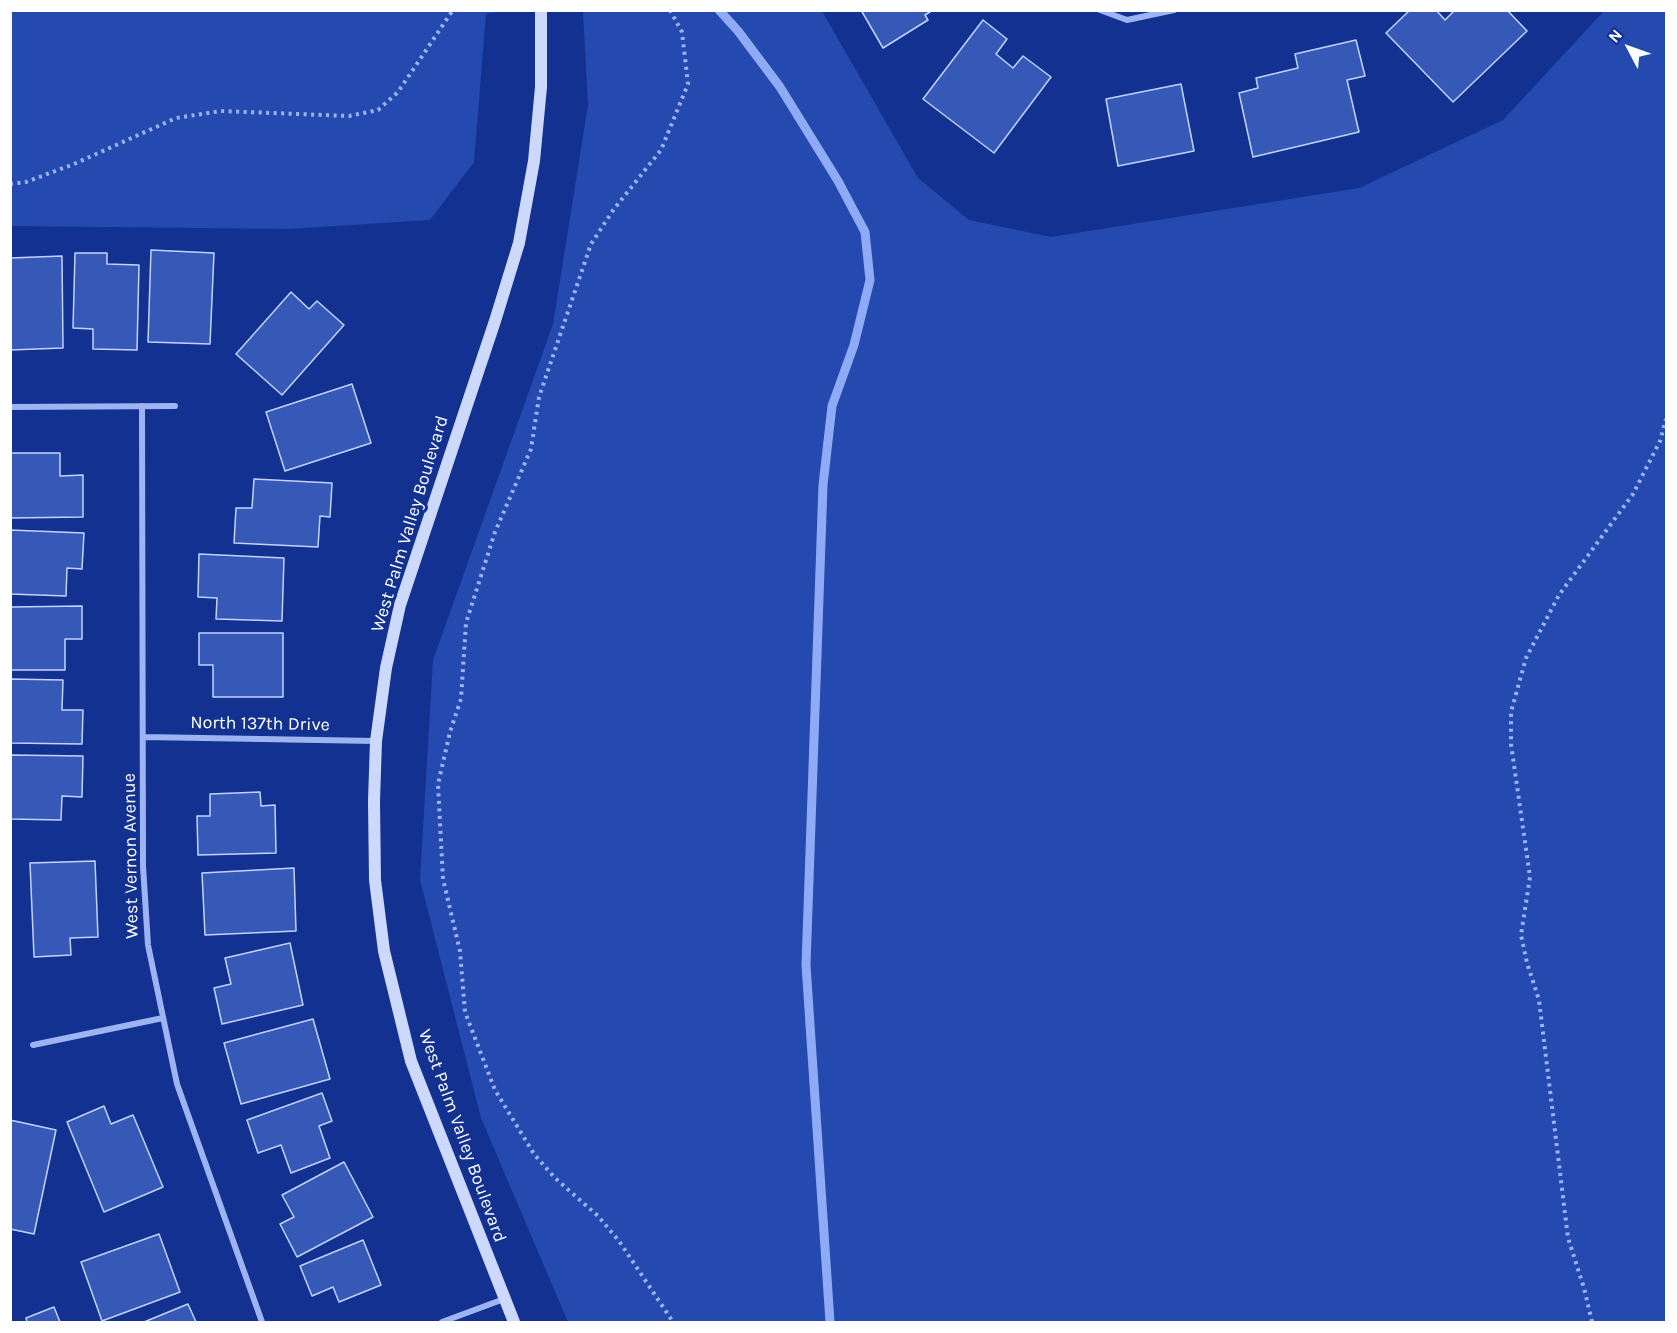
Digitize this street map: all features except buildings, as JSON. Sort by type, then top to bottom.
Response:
[{"type":"street","name":"West Palm Valley Boulevard","points":[[514,1323],[411,1061],[386,961],[375,880],[374,801],[376,741],[386,668],[400,604],[519,243],[535,151],[541,87],[541,10]]},
{"type":"street","points":[[1100,10],[1127,20],[1174,10]]},
{"type":"street","points":[[10,406],[175,406]]},
{"type":"street","name":"West Vernon Avenue","points":[[142,406],[143,866],[148,945],[177,1084],[262,1323]]},
{"type":"street","name":"North 137th Drive","points":[[144,737],[376,741]]},
{"type":"street","points":[[33,1045],[163,1018]]},
{"type":"street","points":[[442,1323],[504,1299]]},
{"type":"path","points":[[10,184],[26,182],[74,164],[176,118],[221,111],[348,116],[378,110],[398,92],[453,10]]},
{"type":"path","points":[[670,10],[682,32],[688,84],[661,150],[614,209],[591,244],[540,397],[531,449],[495,532],[466,623],[461,699],[450,732],[438,784],[443,879],[460,951],[465,1012],[495,1090],[534,1154],[555,1178],[598,1216],[612,1233],[673,1323]]},
{"type":"path","points":[[1592,1323],[1584,1288],[1568,1238],[1539,1000],[1521,935],[1530,877],[1510,744],[1511,712],[1526,658],[1559,595],[1633,494],[1660,441],[1666,419]]},
{"type":"shaded area","points":[[11,10],[501,11],[486,14],[474,162],[430,220],[289,229],[11,226]]},
{"type":"shaded area","points":[[583,11],[822,11],[918,178],[969,220],[1051,237],[1359,188],[1503,120],[1604,11],[1666,11],[1666,1322],[568,1322],[481,1118],[420,880],[433,660],[553,324],[588,105]]},
{"type":"waterway","points":[[719,10],[738,31],[780,87],[838,181],[865,232],[870,280],[854,345],[832,406],[823,485],[806,965],[830,1322]]}]
